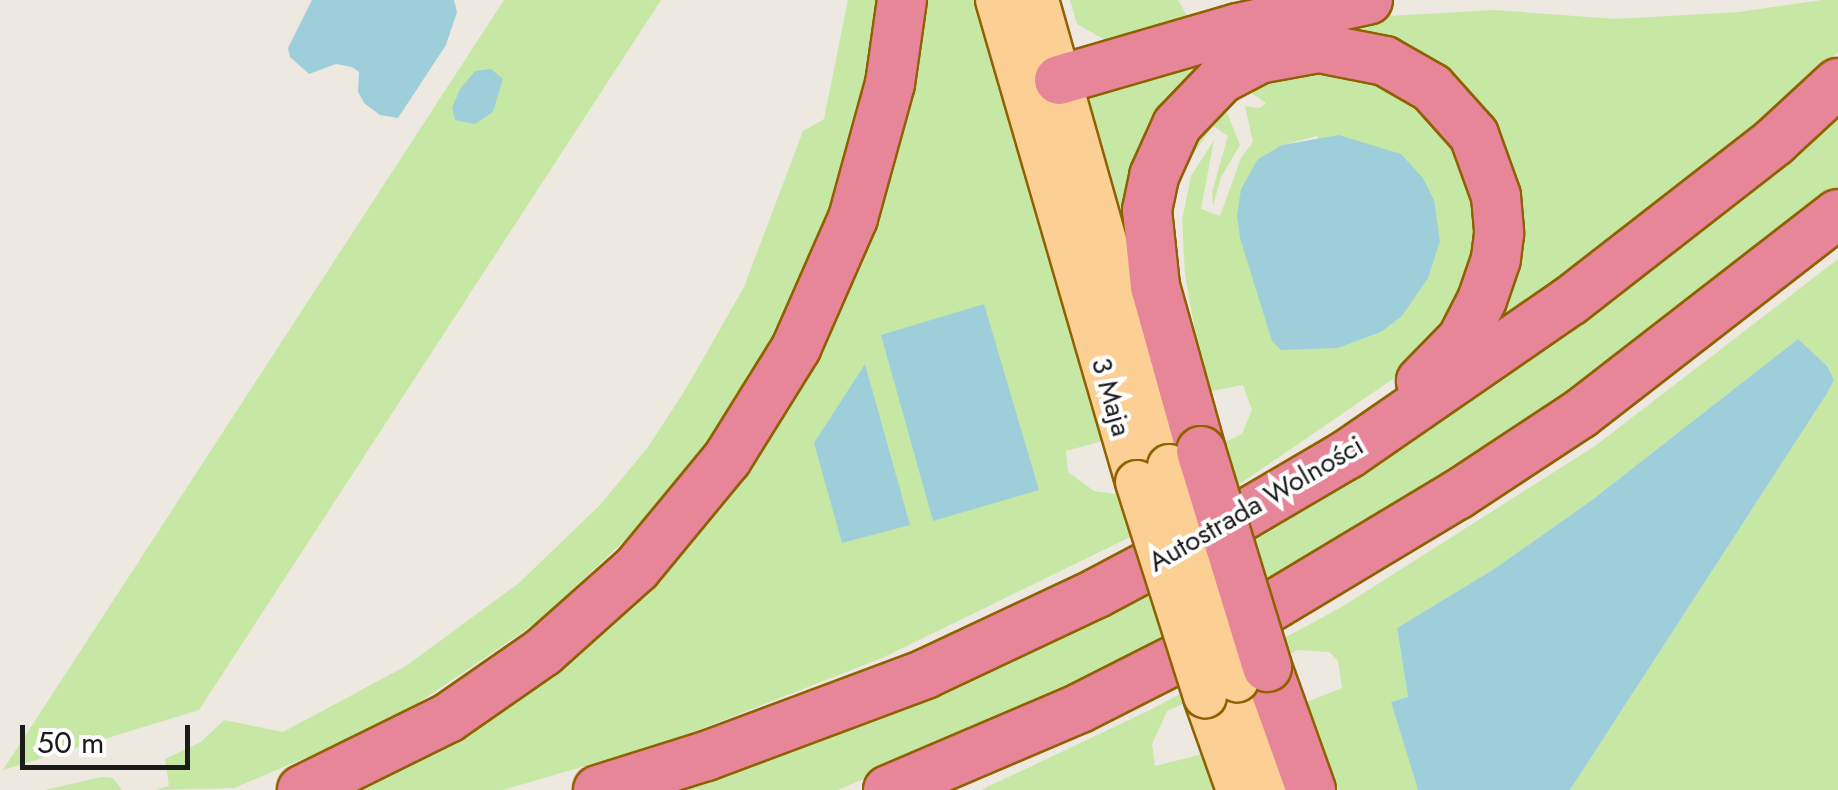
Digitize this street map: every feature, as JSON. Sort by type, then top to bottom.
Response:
[{"type":"highway","points":[[302,790],[448,718],[543,652],[636,568],[727,459],[796,348],[854,218],[881,125],[902,0]]},
{"type":"highway","points":[[1059,80],[1238,28],[1368,0]]},
{"type":"highway","points":[[1310,790],[1236,682],[1169,466],[1147,210],[1154,176],[1178,125],[1221,79],[1259,59],[1319,48],[1361,52],[1432,88],[1474,135],[1488,165],[1498,214],[1491,278],[1462,339],[1348,454]]},
{"type":"highway","name":"Autostrada Wolności","points":[[598,790],[706,756],[924,674],[1097,593],[1244,515],[1348,454],[1570,301],[1774,142],[1838,82]]},
{"type":"highway","points":[[940,790],[1080,708],[1222,636],[1457,496],[1596,402],[1838,214]]},
{"type":"highway","points":[[888,790],[1080,708]]},
{"type":"main road","name":"3 Maja","points":[[996,0],[1035,140],[1169,466]]},
{"type":"main road","name":"3 Maja","points":[[1037,0],[1169,466],[1236,682],[1275,790]]},
{"type":"main road","points":[[1035,140],[1059,80]]},
{"type":"main road","name":"3 Maja","points":[[1236,682],[1238,790]]},
{"type":"green space","points":[[504,0],[661,0],[199,710],[3,770]]},
{"type":"green space","points":[[848,0],[878,0],[858,118],[829,215],[755,373],[691,467],[642,524],[539,621],[390,722],[234,788],[155,790],[169,786],[165,759],[201,742],[224,720],[283,732],[406,666],[519,583],[600,505],[648,447],[744,287],[803,131],[824,119]]},
{"type":"green space","points":[[919,0],[979,0],[1106,440],[1066,451],[1068,472],[1094,491],[1114,494],[1242,434],[1252,410],[1243,385],[1206,392],[1185,275],[1182,220],[1191,176],[1214,140],[1201,209],[1220,216],[1241,158],[1253,142],[1245,106],[1260,108],[1266,103],[1243,87],[1270,75],[1343,67],[1433,111],[1470,168],[1482,240],[1448,326],[1409,368],[1241,483],[882,658],[670,741],[503,790],[351,790],[489,714],[791,398]],"holes":[[[1317,136],[1381,332],[1338,348],[1258,159],[1282,145]]]},
{"type":"green space","points":[[1070,0],[1178,0],[1190,21],[1109,42],[1077,24]]},
{"type":"green space","points":[[1838,0],[1838,52],[1779,107],[1484,335],[1510,266],[1431,73],[1219,67],[1137,291],[1083,99],[1088,93],[1328,25],[1387,16],[1495,10],[1615,19],[1739,12]]},
{"type":"green space","points":[[1222,100],[1240,145],[1221,177],[1213,206],[1212,192],[1228,136],[1213,126],[1189,160],[1173,199],[1171,232],[1163,202],[1207,116]]},
{"type":"green space","points":[[1838,114],[1838,189],[1638,348],[1458,476],[1108,674],[838,790],[664,790],[1105,612]]},
{"type":"green space","points":[[1838,259],[1838,790],[1570,790],[1826,395],[1798,339],[1592,500],[1494,569],[1397,628],[1408,697],[1391,702],[1418,790],[1339,790],[1307,702],[1342,688],[1338,661],[1329,652],[1298,650],[1167,711],[1152,744],[1155,766],[1203,754],[1216,790],[981,790],[1152,709],[1340,608],[1595,446]]},
{"type":"green space","points":[[113,778],[122,790],[45,790]]},
{"type":"water","points":[[312,0],[454,0],[457,12],[446,45],[398,118],[380,115],[364,103],[358,92],[359,72],[352,67],[336,64],[309,74],[290,57],[288,48]]},
{"type":"water","points":[[491,69],[503,79],[493,112],[475,124],[455,120],[452,108],[460,89],[475,71]]},
{"type":"water","points":[[1339,135],[1401,154],[1423,178],[1434,200],[1440,241],[1428,278],[1402,316],[1381,332],[1338,348],[1281,350],[1272,341],[1240,238],[1237,216],[1241,189],[1258,159],[1282,145]]},
{"type":"water","points":[[984,304],[1039,490],[933,521],[881,335]]},
{"type":"water","points":[[1798,339],[1827,366],[1834,380],[1570,790],[1418,790],[1391,702],[1408,697],[1397,628],[1494,569],[1592,500]]},
{"type":"water","points":[[865,364],[910,525],[842,543],[814,443]]}]
